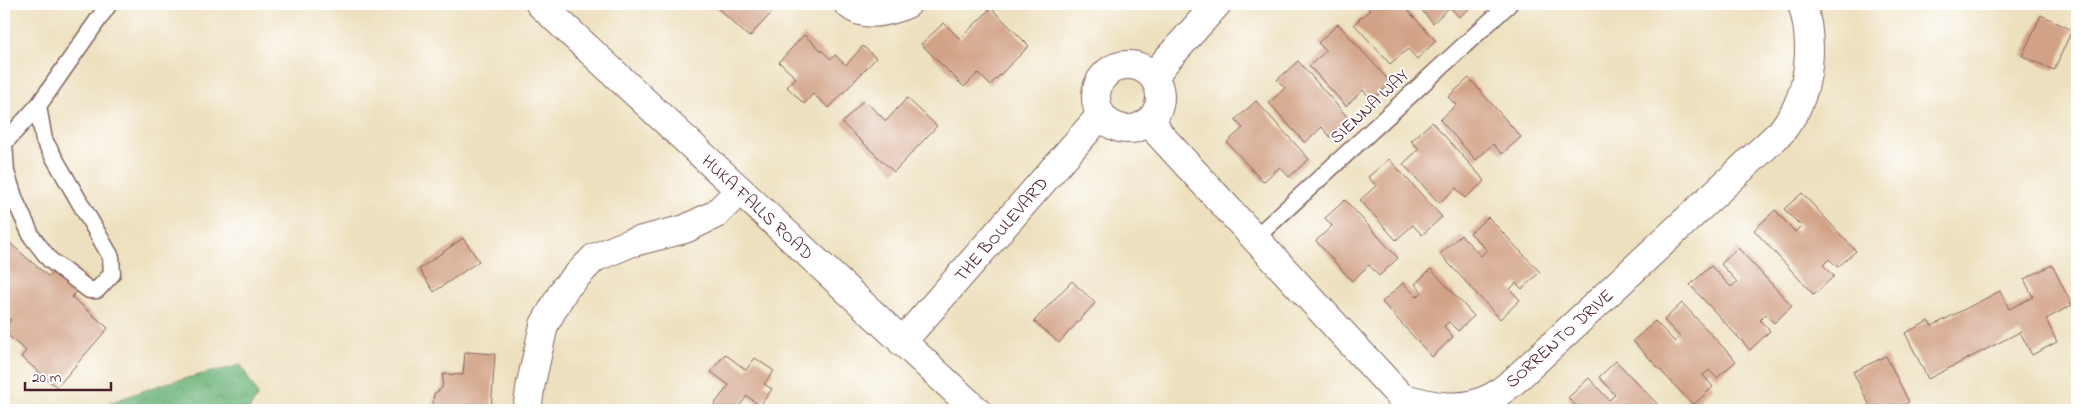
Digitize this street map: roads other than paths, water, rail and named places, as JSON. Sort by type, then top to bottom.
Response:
[{"type":"street","name":"HUKA FALLS ROAD","points":[[540,4],[976,410]]},
{"type":"street","points":[[848,4],[852,8],[878,14],[907,4]]},
{"type":"street","points":[[1154,78],[1164,63],[1218,4]]},
{"type":"street","name":"SORRENTO DRIVE","points":[[1152,119],[1159,134],[1401,397],[1427,405],[1460,408],[1491,397],[1514,381],[1781,132],[1796,109],[1804,85],[1809,32],[1802,4]]},
{"type":"street","points":[[1125,64],[1136,65],[1146,70],[1154,78],[1159,87],[1161,98],[1158,109],[1152,119],[1143,126],[1131,129],[1119,128],[1109,123],[1101,115],[1096,105],[1096,94],[1099,83],[1105,74],[1114,67],[1125,64]]},
{"type":"street","name":"THE BOULEVARD","points":[[902,342],[1101,115]]},
{"type":"street","points":[[527,410],[544,325],[565,288],[594,258],[630,243],[684,229],[716,214],[740,190]]},
{"type":"lane","points":[[38,106],[44,140],[111,257],[112,274],[97,290],[89,290],[50,260],[32,237],[15,200],[6,172],[4,144],[38,106],[109,4]]},
{"type":"lane","name":"SIENNA WAY","points":[[1255,238],[1509,4]]}]
